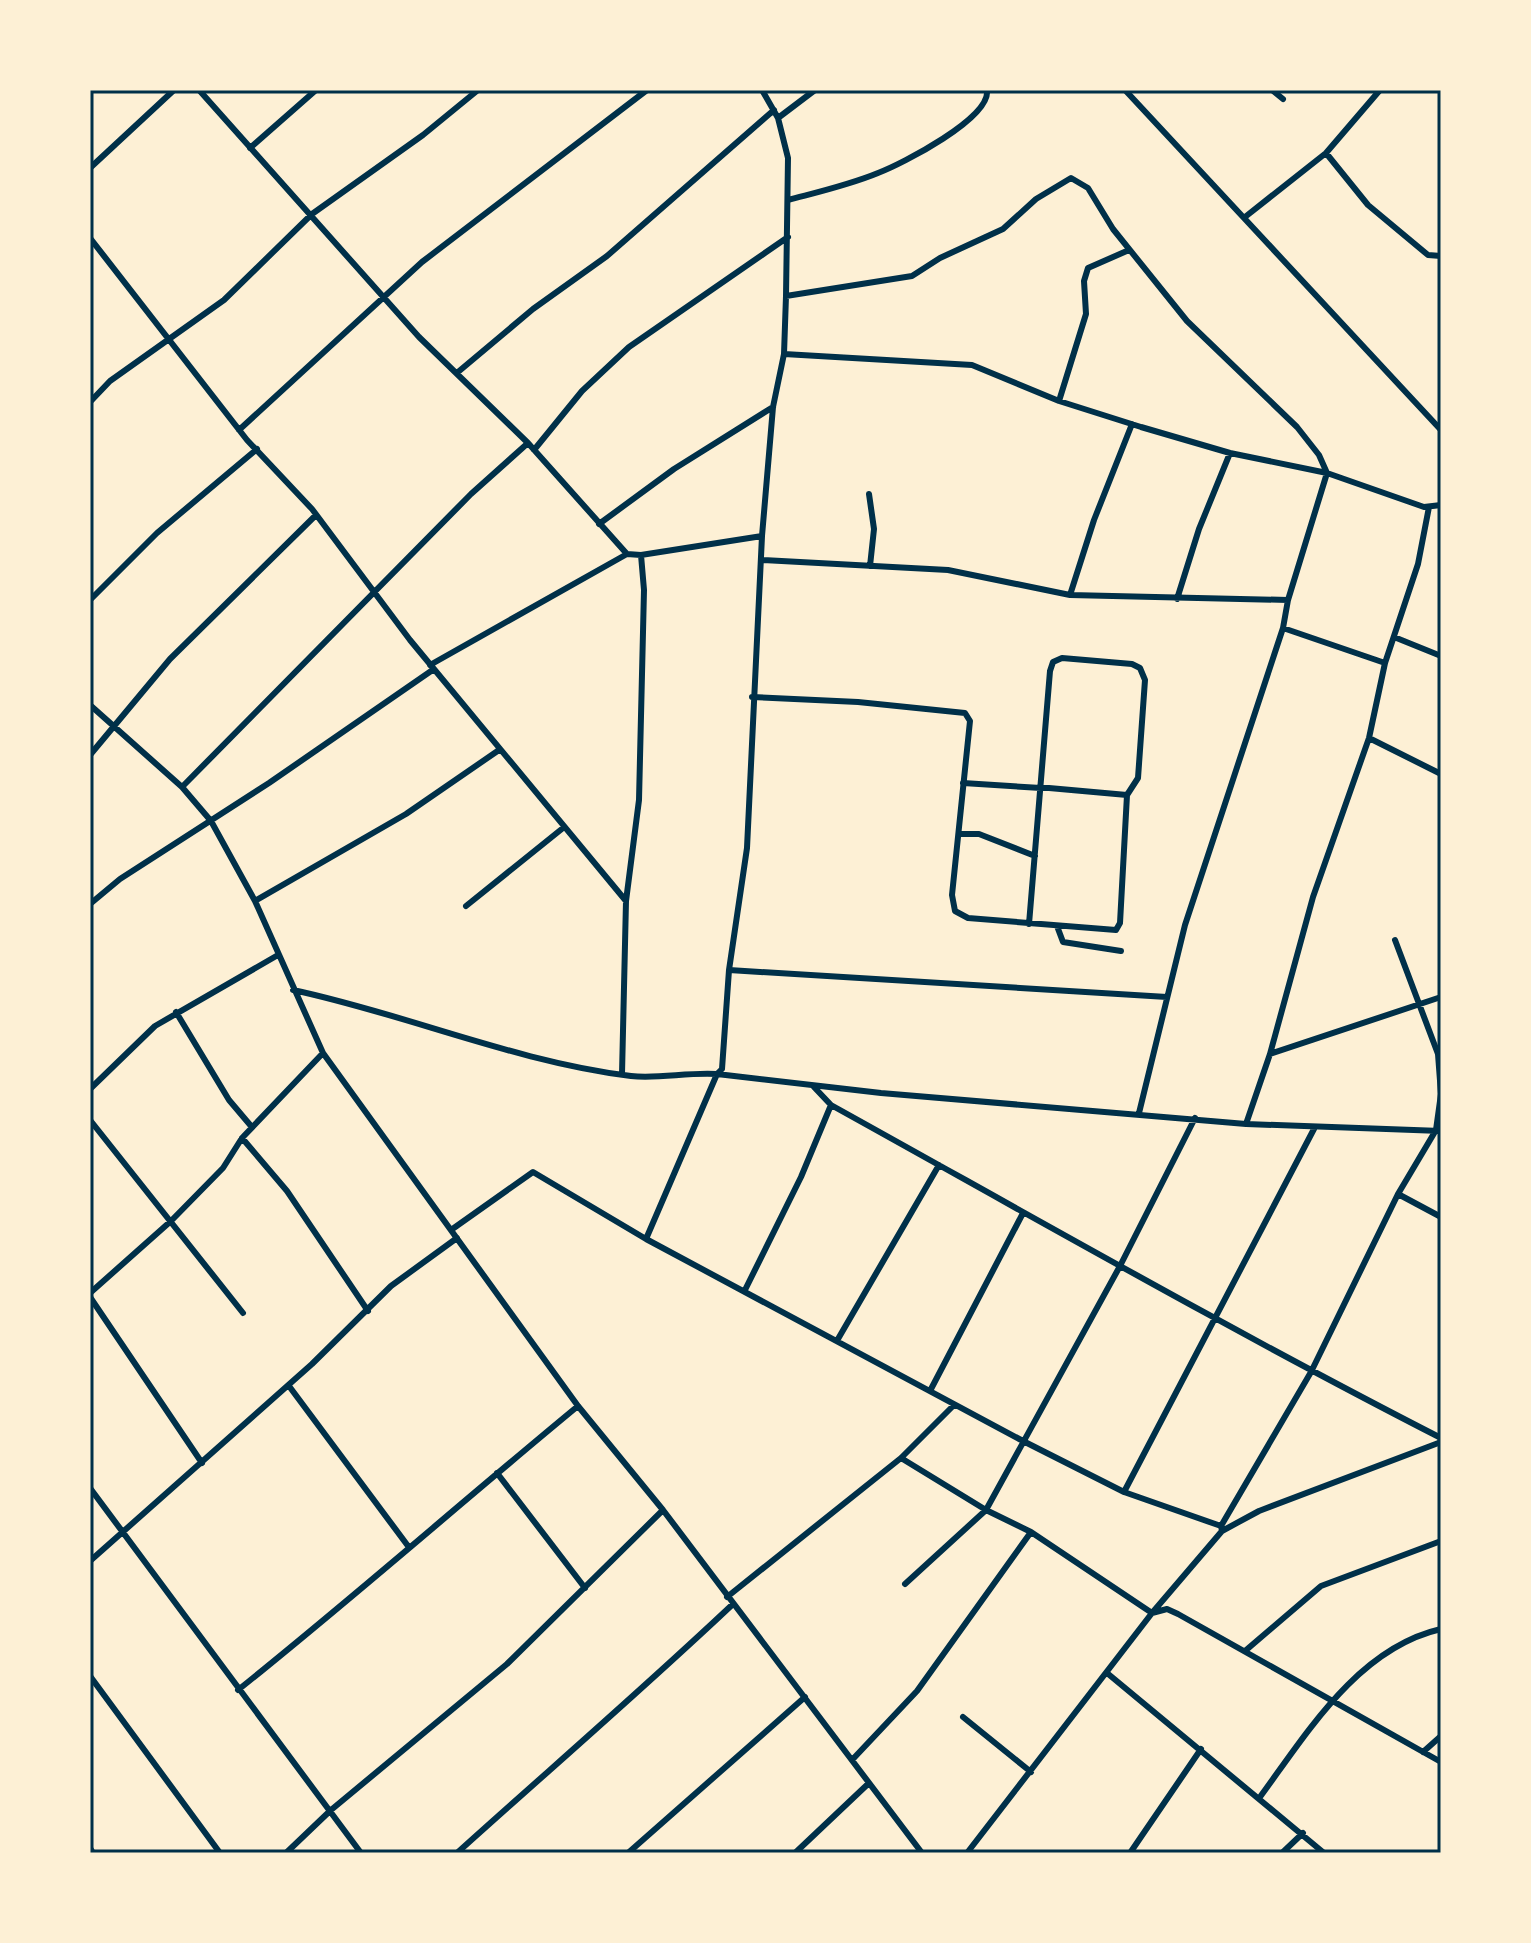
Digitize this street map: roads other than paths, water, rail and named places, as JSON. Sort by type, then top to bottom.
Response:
[{"type":"street","points":[[90,168],[174,90]]},
{"type":"street","points":[[199,90],[384,298],[528,443],[627,554]]},
{"type":"street","points":[[250,148],[316,90]]},
{"type":"street","points":[[90,402],[110,381],[224,300],[312,214],[423,135],[478,90]]},
{"type":"street","points":[[239,430],[422,262],[647,90]]},
{"type":"street","points":[[646,1239],[717,1074],[722,1069],[729,970],[747,848],[762,536],[773,407],[784,354],[788,237],[788,158],[778,118],[762,90]]},
{"type":"street","points":[[778,118],[815,90]]},
{"type":"street","points":[[788,200],[880,173],[913,155],[980,112],[988,96],[987,90]]},
{"type":"street","points":[[1125,90],[1441,430]]},
{"type":"street","points":[[1272,90],[1283,99]]},
{"type":"street","points":[[1245,217],[1326,153],[1380,90]]},
{"type":"street","points":[[458,372],[533,309],[607,256],[774,110]]},
{"type":"street","points":[[1326,153],[1368,205],[1428,255],[1440,259]]},
{"type":"street","points":[[786,296],[912,276],[940,258],[1003,229],[1036,199],[1071,178],[1088,188],[1129,250],[1196,330],[1297,427],[1319,455],[1327,473],[1288,600],[1283,628],[1185,925],[1139,1113]]},
{"type":"street","points":[[534,450],[582,391],[629,347],[788,237]]},
{"type":"street","points":[[90,238],[239,430],[316,515],[432,667],[626,901]]},
{"type":"street","points":[[1059,401],[1086,314],[1084,281],[1088,268],[1129,250]]},
{"type":"street","points":[[784,354],[972,365],[1059,401],[1132,424],[1230,453],[1327,473],[1429,507],[1441,505]]},
{"type":"street","points":[[599,524],[674,469],[773,407]]},
{"type":"street","points":[[1070,595],[1094,520],[1132,424]]},
{"type":"street","points":[[182,787],[373,593],[528,443]]},
{"type":"street","points":[[90,600],[157,533],[257,449]]},
{"type":"street","points":[[1177,599],[1199,529],[1230,453]]},
{"type":"street","points":[[869,494],[874,529],[870,566]]},
{"type":"street","points":[[1246,1124],[1270,1054],[1313,897],[1369,738],[1385,663],[1418,564],[1429,507]]},
{"type":"street","points":[[90,755],[170,659],[316,515]]},
{"type":"street","points":[[90,904],[120,879],[211,821],[432,667],[627,554],[641,555],[762,536]]},
{"type":"street","points":[[622,1074],[626,901],[639,800],[644,590],[641,555]]},
{"type":"street","points":[[763,560],[948,570],[1070,595],[1288,600]]},
{"type":"street","points":[[1283,628],[1385,663]]},
{"type":"street","points":[[1394,637],[1441,656]]},
{"type":"street","points":[[752,697],[858,702],[965,713],[970,721],[952,895],[955,911],[968,918],[1105,932],[1116,930],[1120,923],[1127,795],[1138,778],[1145,680],[1140,668],[1132,664],[1062,658],[1053,662],[1029,924]]},
{"type":"street","points":[[90,705],[182,787],[211,821],[255,901],[323,1053],[578,1406],[663,1510],[922,1853]]},
{"type":"street","points":[[1369,738],[1441,774]]},
{"type":"street","points":[[255,901],[406,814],[499,750]]},
{"type":"street","points":[[963,783],[1127,795]]},
{"type":"street","points":[[466,906],[563,828]]},
{"type":"street","points":[[960,834],[979,834],[1035,856]]},
{"type":"street","points":[[1057,926],[1063,942],[1121,951]]},
{"type":"street","points":[[967,1853],[1221,1528],[1311,1372],[1398,1194],[1438,1130],[1441,1094],[1438,1054],[1395,940]]},
{"type":"street","points":[[90,1089],[155,1026],[278,955]]},
{"type":"street","points":[[729,970],[1167,997]]},
{"type":"street","points":[[293,990],[365,1006],[574,1066],[622,1074],[717,1074],[814,1087],[1246,1124],[1438,1130]]},
{"type":"street","points":[[1270,1054],[1441,997]]},
{"type":"street","points":[[176,1012],[229,1100],[251,1126]]},
{"type":"street","points":[[202,1463],[90,1295],[171,1221],[223,1168],[251,1126],[323,1053]]},
{"type":"street","points":[[814,1087],[831,1105],[1311,1372],[1441,1440]]},
{"type":"street","points":[[745,1290],[801,1177],[831,1105]]},
{"type":"street","points":[[905,1584],[986,1510],[1120,1266],[1195,1118]]},
{"type":"street","points":[[90,1120],[243,1313]]},
{"type":"street","points":[[1124,1492],[1217,1320],[1315,1127]]},
{"type":"street","points":[[242,1138],[287,1191],[368,1311]]},
{"type":"street","points":[[838,1339],[939,1165]]},
{"type":"street","points":[[451,1230],[533,1172],[646,1239],[838,1339],[1023,1441],[1124,1492],[1221,1528],[1441,1440]]},
{"type":"street","points":[[1398,1194],[1441,1217]]},
{"type":"street","points":[[930,1391],[1023,1213]]},
{"type":"street","points":[[90,1561],[289,1386],[391,1286],[457,1238]]},
{"type":"street","points":[[289,1386],[408,1546]]},
{"type":"street","points":[[727,1597],[901,1458],[954,1405]]},
{"type":"street","points":[[238,1690],[330,1617],[408,1546],[578,1406]]},
{"type":"street","points":[[901,1458],[986,1510],[1031,1532],[1152,1613],[1167,1609],[1441,1762]]},
{"type":"street","points":[[497,1473],[585,1588]]},
{"type":"street","points":[[90,1488],[361,1853]]},
{"type":"street","points":[[286,1853],[331,1810],[507,1664],[663,1510]]},
{"type":"street","points":[[852,1760],[917,1691],[1031,1532]]},
{"type":"street","points":[[1245,1651],[1321,1586],[1441,1541]]},
{"type":"street","points":[[457,1853],[516,1797],[621,1710],[733,1604]]},
{"type":"street","points":[[1260,1797],[1332,1699],[1399,1644],[1441,1629]]},
{"type":"street","points":[[1107,1673],[1324,1853]]},
{"type":"street","points":[[90,1676],[220,1853]]},
{"type":"street","points":[[628,1853],[805,1697]]},
{"type":"street","points":[[963,1717],[1031,1772]]},
{"type":"street","points":[[1423,1752],[1441,1736]]},
{"type":"street","points":[[1130,1853],[1201,1749]]},
{"type":"street","points":[[795,1853],[869,1783]]},
{"type":"street","points":[[1282,1853],[1303,1833]]}]
